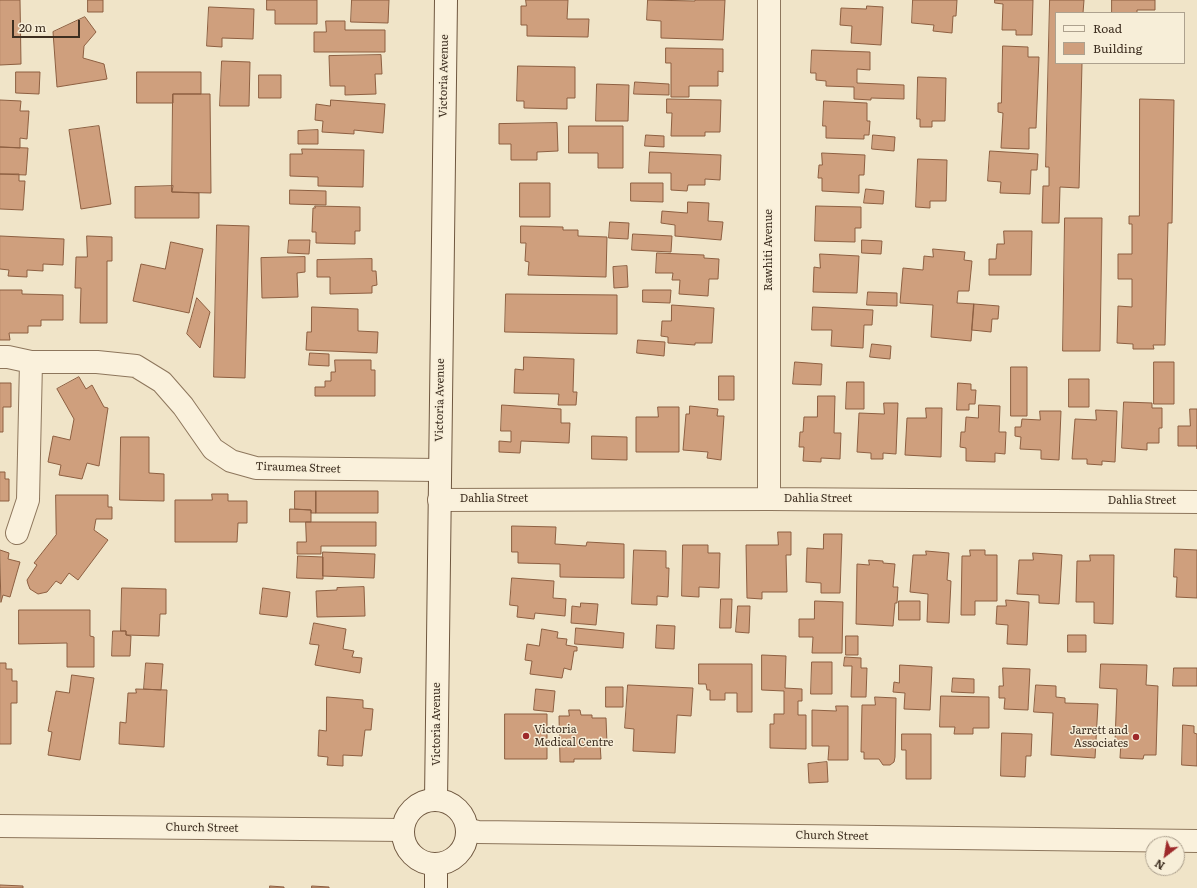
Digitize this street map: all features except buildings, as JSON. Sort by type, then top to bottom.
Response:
[{"type":"street","name":"Victoria Avenue","points":[[436,800],[446,0]]},
{"type":"street","name":"Rawhiti Avenue","points":[[769,0],[769,499]]},
{"type":"street","name":"Tiraumea Street","points":[[0,357],[8,357],[31,362],[97,362],[136,366],[162,382],[183,406],[213,449],[231,461],[256,468],[439,470]]},
{"type":"street","points":[[17,533],[28,500],[31,362]]},
{"type":"street","name":"Dahlia Street","points":[[439,500],[769,499],[1197,502]]},
{"type":"street","points":[[436,800],[445,801],[460,812],[465,820],[467,829],[466,839],[462,849],[446,862],[436,864],[426,862],[416,857],[409,850],[405,840],[404,830],[405,821],[414,809],[426,801],[436,800]]},
{"type":"street","name":"Church Street","points":[[0,826],[404,830]]},
{"type":"street","name":"Church Street","points":[[467,829],[478,832],[1197,840]]},
{"type":"street","points":[[436,864],[436,888]]},
{"type":"place","name":"Victoria Medical Centre","points":[[526,736]]},
{"type":"place","name":"Jarrett and Associates","points":[[1136,737]]}]
